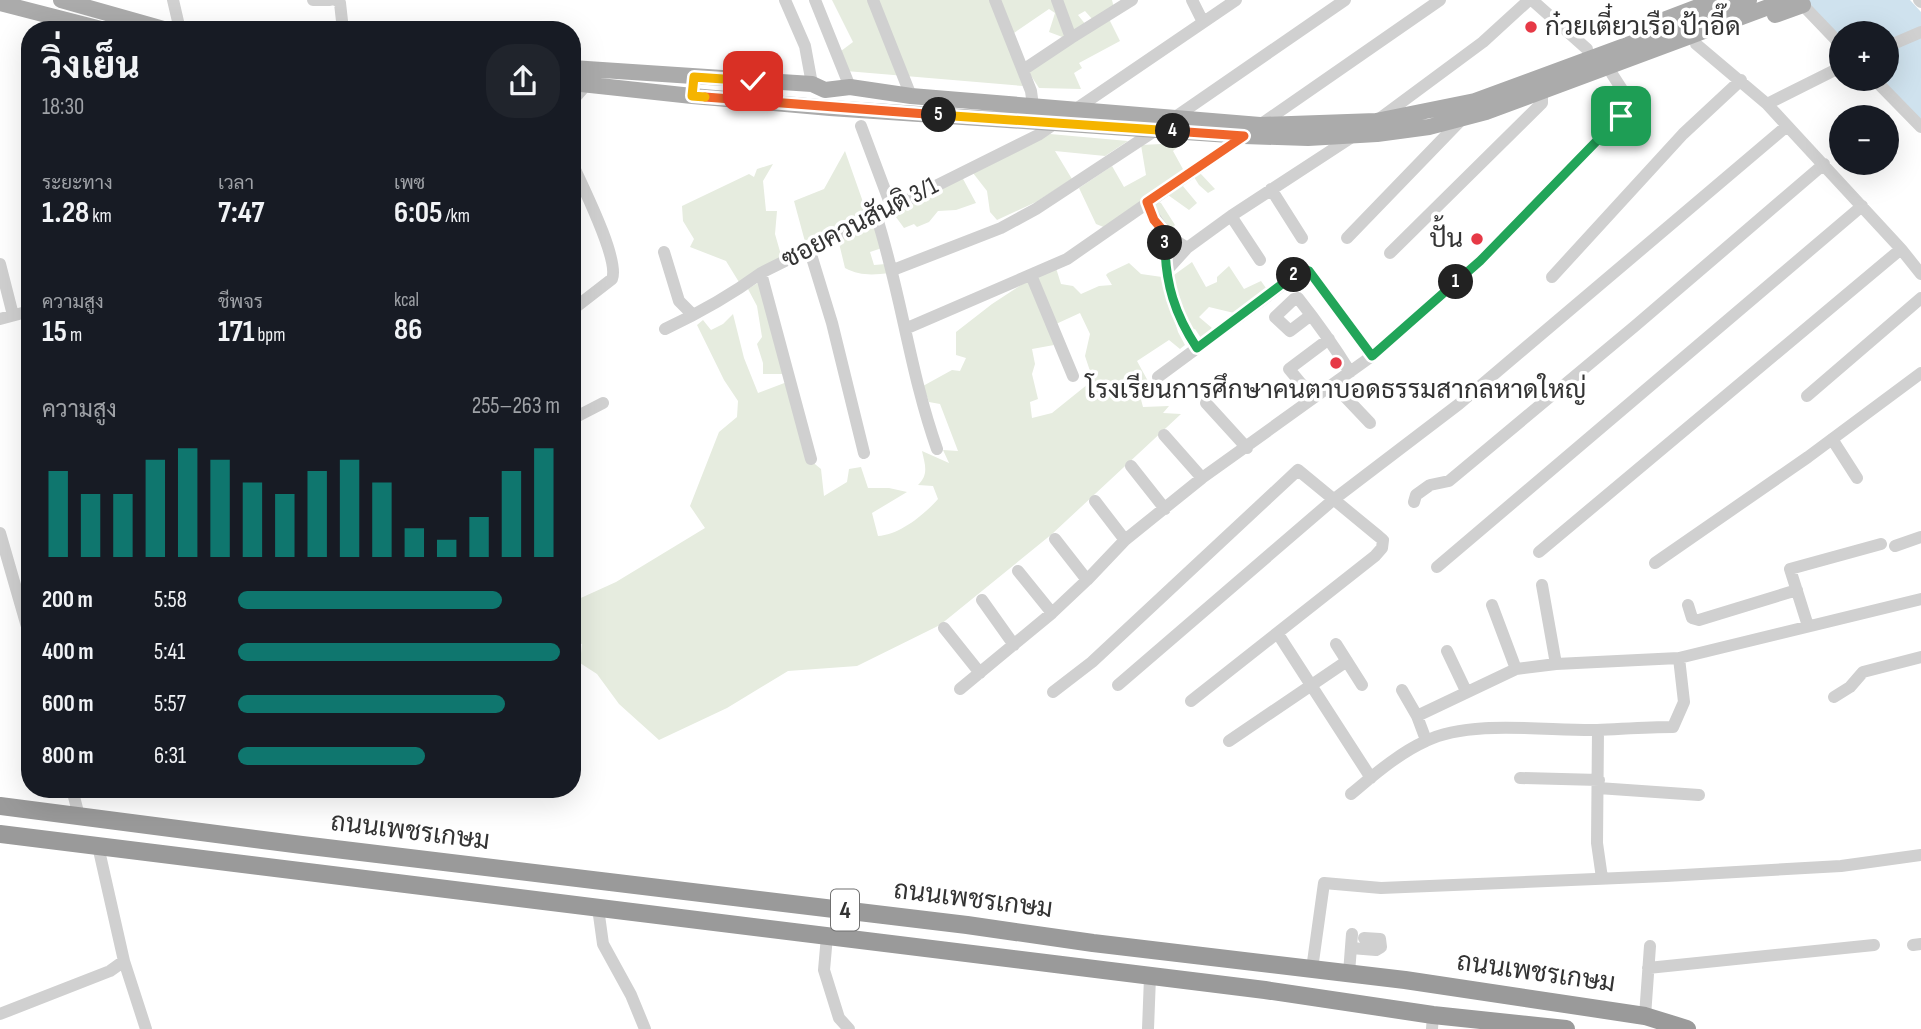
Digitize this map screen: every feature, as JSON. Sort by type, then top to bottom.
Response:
[{"type":"highway","name":"ถนนเพชรเกษม","points":[[0,806],[1349,973],[1646,1016],[1687,1029]]},
{"type":"highway","name":"ถนนเพชรเกษม","points":[[0,834],[1265,990],[1433,1022],[1566,1029]]},
{"type":"highway","points":[[962,954],[967,925]]},
{"type":"main road","points":[[61,0],[92,4],[141,21]]},
{"type":"main road","points":[[1486,112],[1749,0]]},
{"type":"main road","points":[[1423,113],[1587,49],[1725,10],[1796,2]]},
{"type":"main road","points":[[581,83],[830,108],[1244,136],[1308,138],[1355,135],[1429,127],[1612,74],[1696,44],[1796,2]]},
{"type":"main road","points":[[0,3],[66,21]]},
{"type":"main road","points":[[581,69],[812,84],[825,90],[850,88],[911,96],[1260,125],[1376,121],[1475,102],[1725,10]]},
{"type":"main road","points":[[692,96],[694,77]]},
{"type":"street","points":[[173,0],[178,21]]},
{"type":"street","points":[[313,0],[330,0]]},
{"type":"street","points":[[336,0],[340,3],[342,21]]},
{"type":"street","points":[[785,0],[805,46],[812,84]]},
{"type":"street","points":[[815,0],[850,88]]},
{"type":"street","points":[[873,0],[911,96]]},
{"type":"street","points":[[995,0],[1031,91],[1033,106]]},
{"type":"street","points":[[1057,0],[1071,38]]},
{"type":"street","points":[[1023,69],[1132,0]]},
{"type":"street","points":[[1192,0],[1203,22]]},
{"type":"street","points":[[1076,109],[1236,0]]},
{"type":"street","points":[[1174,117],[1345,0]]},
{"type":"street","points":[[1260,125],[1440,0]]},
{"type":"street","points":[[1376,121],[1483,42],[1531,0],[1587,49]]},
{"type":"street","points":[[1796,2],[1829,34]]},
{"type":"street","points":[[1899,41],[1921,32]]},
{"type":"street","points":[[1696,44],[1767,104],[1921,274]]},
{"type":"street","points":[[1767,104],[1829,73]]},
{"type":"street","points":[[960,689],[1052,613],[1125,540],[1202,478],[1372,356],[1480,261],[1621,116],[1627,104],[1623,91],[1612,74]]},
{"type":"street","points":[[1552,277],[1684,134],[1741,80]]},
{"type":"street","points":[[1886,91],[1921,127]]},
{"type":"street","points":[[1390,253],[1542,103],[1542,95]]},
{"type":"street","points":[[1347,238],[1463,118]]},
{"type":"street","name":"ซอยควนสันติ 3/1","points":[[665,329],[693,316],[761,273],[1038,135],[1058,122]]},
{"type":"street","points":[[861,126],[891,206]]},
{"type":"street","points":[[1118,685],[1333,500],[1459,404],[1787,126]]},
{"type":"street","points":[[893,270],[1001,228],[1036,209],[1156,130]]},
{"type":"street","points":[[1167,270],[1187,248],[1231,216],[1355,135]]},
{"type":"street","points":[[905,329],[1067,259],[1244,136]]},
{"type":"street","points":[[1414,502],[1416,495],[1430,485],[1445,483],[1460,472],[1824,164]]},
{"type":"street","points":[[581,184],[609,248],[614,273],[612,279],[581,303]]},
{"type":"street","points":[[1271,189],[1302,237]]},
{"type":"street","points":[[1147,202],[1154,220],[1166,234],[1187,248]]},
{"type":"street","points":[[1437,567],[1862,206]]},
{"type":"street","points":[[876,215],[893,270],[921,400],[937,449]]},
{"type":"street","points":[[1231,216],[1260,260]]},
{"type":"street","points":[[1166,234],[1169,290],[1174,307],[1197,348]]},
{"type":"street","points":[[809,248],[832,323],[864,453]]},
{"type":"street","points":[[1539,552],[1901,249]]},
{"type":"street","points":[[664,252],[679,301],[693,316]]},
{"type":"street","points":[[0,264],[6,317]]},
{"type":"street","points":[[1158,377],[1304,269],[1310,273],[1372,356]]},
{"type":"street","points":[[761,273],[811,459]]},
{"type":"street","points":[[1031,275],[1073,376]]},
{"type":"street","points":[[1807,396],[1921,298]]},
{"type":"street","points":[[1311,315],[1350,372]]},
{"type":"street","points":[[1313,398],[1289,369],[1329,339]]},
{"type":"street","points":[[1655,563],[1921,373]]},
{"type":"street","points":[[1333,384],[1370,423]]},
{"type":"street","points":[[581,414],[603,402]]},
{"type":"street","points":[[1206,403],[1247,448]]},
{"type":"street","points":[[1164,435],[1202,478]]},
{"type":"street","points":[[1832,439],[1857,478]]},
{"type":"street","points":[[1131,466],[1165,509]]},
{"type":"street","points":[[1053,692],[1092,662],[1298,470],[1383,540],[1382,548],[1376,556],[1191,701]]},
{"type":"street","points":[[1095,501],[1125,540]]},
{"type":"street","points":[[0,533],[21,606]]},
{"type":"street","points":[[1895,547],[1921,537]]},
{"type":"street","points":[[1055,539],[1087,580]]},
{"type":"street","points":[[1808,626],[1790,569],[1881,544]]},
{"type":"street","points":[[1018,571],[1052,613]]},
{"type":"street","points":[[1542,585],[1556,664]]},
{"type":"street","points":[[1688,605],[1692,618],[1699,620],[1797,590]]},
{"type":"street","points":[[1417,716],[1516,669],[1679,657],[1921,599]]},
{"type":"street","points":[[982,600],[1014,645]]},
{"type":"street","points":[[1492,605],[1516,669]]},
{"type":"street","points":[[944,628],[980,673]]},
{"type":"street","points":[[1278,634],[1371,778]]},
{"type":"street","points":[[1336,644],[1362,685]]},
{"type":"street","points":[[1447,651],[1466,691]]},
{"type":"street","points":[[1351,794],[1426,740],[1446,733],[1470,729],[1598,730],[1673,727],[1684,702],[1679,657]]},
{"type":"street","points":[[1834,697],[1850,687],[1863,672],[1921,657]]},
{"type":"street","points":[[1229,741],[1347,661]]},
{"type":"street","points":[[1402,690],[1417,716],[1426,740]]},
{"type":"street","points":[[1598,730],[1597,843],[1602,878]]},
{"type":"street","points":[[1520,778],[1699,795]]},
{"type":"street","points":[[74,798],[79,816]]},
{"type":"street","points":[[98,846],[124,961],[146,1029]]},
{"type":"street","points":[[1312,969],[1324,883],[1381,888],[1841,866],[1921,856]]},
{"type":"street","points":[[598,908],[603,944],[631,995],[645,1029]]},
{"type":"street","points":[[827,936],[824,970],[839,1018],[849,1029]]},
{"type":"street","points":[[1349,973],[1351,948],[1358,936],[1380,939],[1381,947],[1376,950],[1351,948]]},
{"type":"street","points":[[1648,968],[1874,945]]},
{"type":"street","points":[[1646,1016],[1650,946]]},
{"type":"street","points":[[0,1014],[110,971],[124,961]]},
{"type":"street","points":[[1148,1029],[1150,977]]},
{"type":"shaded area","points":[[832,0],[991,0],[1023,86],[846,71],[837,54],[853,42]]},
{"type":"shaded area","points":[[997,0],[1112,0],[1114,8],[1093,20],[1085,11],[1078,15],[1086,25],[1065,38],[1049,32],[1055,13],[1049,9],[1011,35]]},
{"type":"shaded area","points":[[1108,17],[1120,41],[1079,63],[1082,68],[1074,73],[1081,89],[1039,88],[1024,65]]},
{"type":"shaded area","points":[[1050,134],[1128,141],[1105,156],[1055,151],[1072,179],[1036,202],[997,220],[990,212],[987,191],[973,173]]},
{"type":"shaded area","points":[[1182,143],[1173,151],[1184,171],[1106,228],[1096,224],[1079,188],[1112,166],[1124,187],[1146,175],[1141,145]]},
{"type":"shaded area","points":[[845,151],[869,219],[807,249],[794,201],[824,189]]},
{"type":"shaded area","points":[[773,164],[763,181],[766,211],[777,211],[775,234],[783,262],[742,287],[726,261],[690,247],[694,239],[683,221],[682,206],[749,174],[754,177],[757,169]]},
{"type":"shaded area","points":[[1200,173],[1215,189],[1208,193],[1199,185],[1194,177]]},
{"type":"shaded area","points":[[962,177],[976,203],[956,210],[938,211],[929,222],[917,227],[914,224],[904,228],[893,213]]},
{"type":"shaded area","points":[[1182,185],[1197,203],[1189,210],[1168,195]]},
{"type":"shaded area","points":[[1155,201],[1161,203],[1175,225],[1169,231],[1154,213]]},
{"type":"shaded area","points":[[874,221],[882,248],[870,252],[874,265],[886,264],[890,273],[867,274],[845,268],[838,239]]},
{"type":"shaded area","points":[[1192,262],[1206,287],[1217,282],[1217,277],[1229,266],[1244,289],[1261,281],[1266,288],[1266,297],[1234,313],[1209,307],[1199,317],[1212,328],[1201,338],[1195,329],[1189,332],[1167,280]]},
{"type":"shaded area","points":[[1129,263],[1141,274],[1162,277],[1178,332],[1185,345],[1180,349],[1169,340],[1137,361],[1149,383],[1139,392],[1143,407],[1169,406],[1163,413],[1181,414],[1052,534],[940,625],[857,666],[788,671],[727,708],[659,740],[619,704],[597,674],[581,664],[581,598],[616,582],[705,528],[690,506],[719,432],[737,417],[738,401],[724,380],[697,325],[703,320],[711,330],[723,324],[733,314],[744,358],[758,393],[787,382],[805,456],[821,469],[824,496],[847,482],[849,469],[861,467],[868,488],[889,488],[907,492],[872,513],[878,536],[894,532],[911,523],[938,499],[933,486],[918,485],[925,473],[922,451],[949,463],[943,450],[958,451],[940,404],[929,402],[923,386],[952,370],[960,371],[966,358],[956,355],[956,332],[1030,279],[1054,345],[1032,349],[1035,364],[1032,374],[1038,399],[1030,402],[1032,418],[1052,413],[1093,380],[1085,356],[1090,334],[1080,313],[1056,324],[1037,275],[1056,268],[1061,284],[1073,286],[1081,294],[1099,286],[1112,285],[1106,275]]},
{"type":"shaded area","points":[[764,279],[789,374],[763,374],[763,363],[757,344],[762,337],[757,306],[748,289]]},
{"type":"water","points":[[1801,0],[1910,0],[1921,12],[1921,125],[1888,91],[1899,91],[1899,21],[1829,21],[1829,29]]},
{"type":"place","name":"ก๋วยเตี๋ยวเรือ ป้าอี๊ด","points":[[1531,27]]},
{"type":"place","name":"ปั้น","points":[[1477,239]]},
{"type":"place","name":"โรงเรียนการศึกษาคนตาบอดธรรมสากลหาดใหญ่","points":[[1336,363]]},
{"type":"route","points":[[753,81],[694,77],[692,96],[1244,136],[1147,202],[1154,220],[1166,234],[1165,256],[1169,290],[1184,328],[1197,348],[1301,270],[1306,269],[1372,356],[1480,261],[1621,116]]}]
